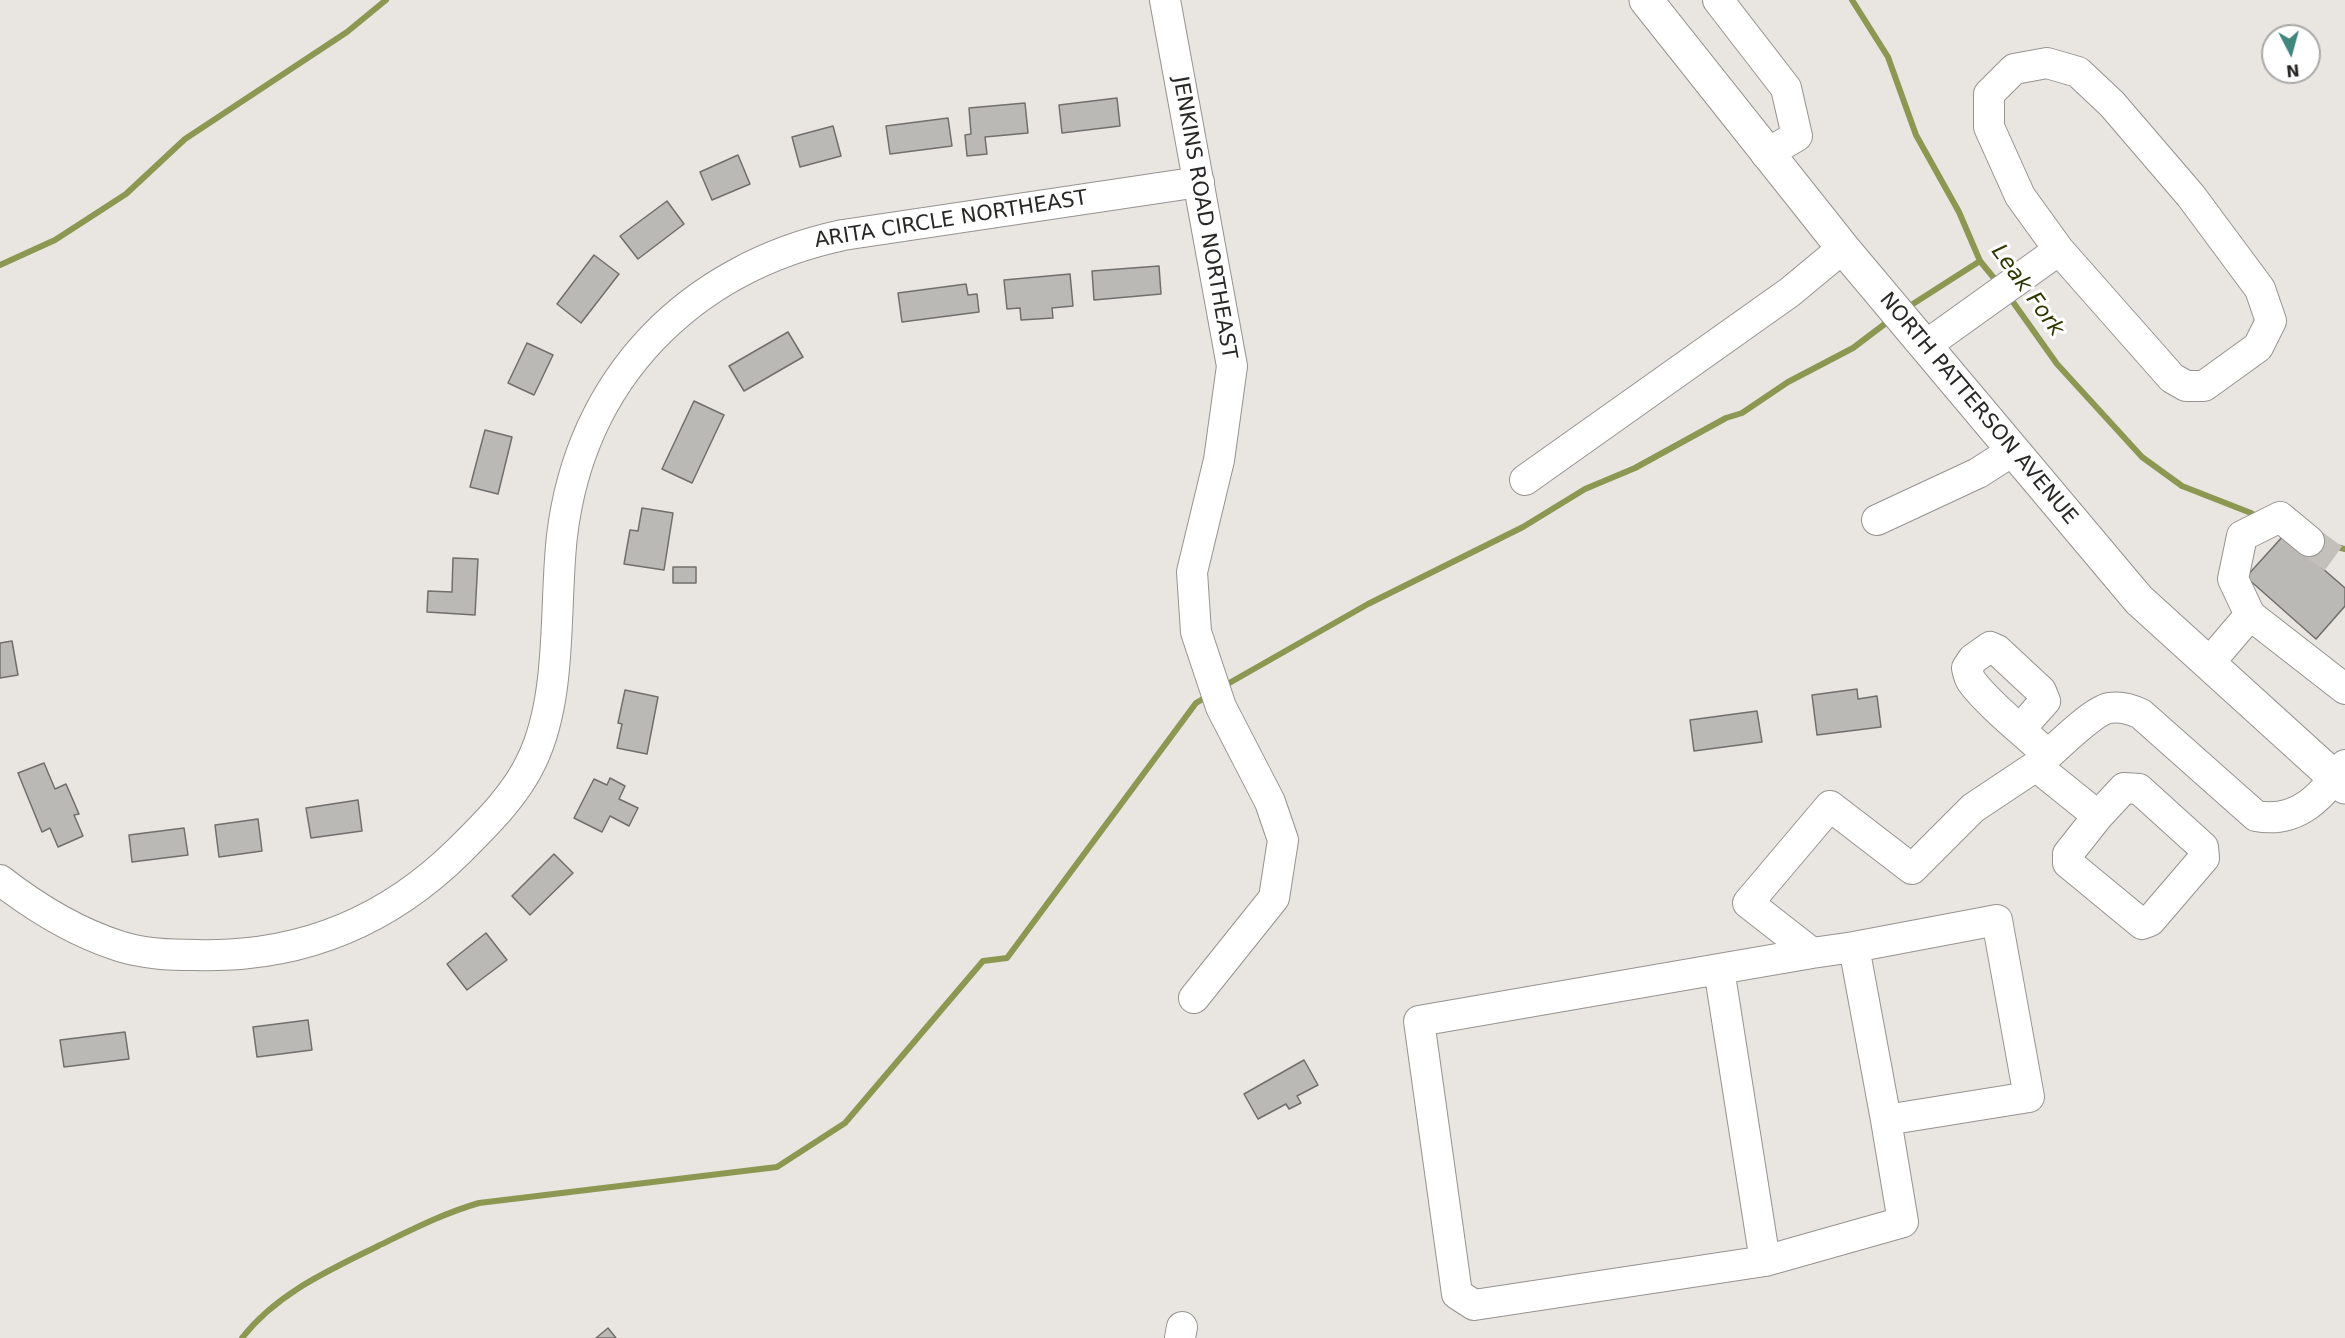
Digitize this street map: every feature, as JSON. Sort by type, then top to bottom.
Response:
[{"type":"main road","name":"NORTH PATTERSON AVENUE","points":[[1646,0],[1766,154],[1843,248],[2139,600],[2342,777]]},
{"type":"street","name":"JENKINS ROAD NORTHEAST","points":[[1165,0],[1232,366],[1219,460],[1192,572],[1196,632],[1221,707],[1266,794],[1283,840],[1274,898],[1194,998]]},
{"type":"street","points":[[1718,0],[1786,88],[1793,109],[1797,136],[1766,154]]},
{"type":"street","points":[[2047,63],[2078,72],[2112,104],[2191,196],[2260,289],[2271,321],[2258,347],[2204,386],[2186,386],[2172,378],[2059,250],[2020,196],[1989,127],[1989,94],[2014,69],[2047,63]]},
{"type":"street","name":"ARITA CIRCLE NORTHEAST","points":[[0,880],[62,922],[86,934],[121,946],[157,954],[212,956],[303,945],[338,933],[371,916],[410,892],[446,864],[501,807],[532,760],[548,705],[556,643],[562,535],[584,446],[598,412],[617,381],[652,338],[686,307],[723,279],[756,262],[807,243],[843,235],[1199,182]]},
{"type":"street","points":[[1525,480],[1790,292],[1843,248]]},
{"type":"street","points":[[1925,346],[2059,250]]},
{"type":"street","points":[[1877,520],[1978,473],[2014,450]]},
{"type":"street","points":[[2309,541],[2280,517],[2242,536],[2233,579],[2250,615],[2345,689]]},
{"type":"street","points":[[2209,663],[2250,615]]},
{"type":"street","points":[[1812,953],[1748,903],[1830,806],[1911,869],[1973,808],[2042,760],[2093,716],[2108,708],[2129,708],[2141,714],[2256,816],[2272,819],[2285,818],[2307,807],[2342,777]]},
{"type":"street","points":[[2021,728],[2042,760],[2098,816]]},
{"type":"street","points":[[2124,788],[2139,789],[2203,847],[2204,858],[2150,921],[2142,924],[2068,863],[2068,854],[2098,816],[2124,788]]},
{"type":"street","points":[[1854,947],[1903,1222],[1765,1261],[1474,1305],[1457,1294],[1419,1021],[1854,947],[1997,920],[2029,1096],[1886,1120]]},
{"type":"street","points":[[1719,969],[1765,1261]]},
{"type":"building","points":[[1117,98],[1120,126],[1062,133],[1059,105]]},
{"type":"building","points":[[1025,103],[1028,133],[985,137],[987,154],[967,156],[965,135],[971,134],[969,108]]},
{"type":"building","points":[[948,118],[952,146],[890,154],[886,126]]},
{"type":"building","points":[[833,126],[841,156],[800,167],[792,137]]},
{"type":"building","points":[[738,155],[750,184],[712,200],[700,172]]},
{"type":"building","points":[[667,201],[684,224],[638,259],[620,236]]},
{"type":"building","points":[[594,255],[619,274],[581,323],[557,304]]},
{"type":"building","points":[[1159,266],[1161,294],[1094,300],[1092,271]]},
{"type":"building","points":[[1070,274],[1073,306],[1052,308],[1053,318],[1021,320],[1020,308],[1007,309],[1004,280]]},
{"type":"building","points":[[966,284],[968,295],[977,294],[979,312],[902,322],[898,293]]},
{"type":"building","points":[[788,332],[803,357],[744,391],[729,366]]},
{"type":"building","points":[[527,343],[553,355],[534,395],[508,383]]},
{"type":"building","points":[[694,401],[724,415],[692,483],[662,469]]},
{"type":"building","points":[[485,430],[512,437],[498,494],[470,487]]},
{"type":"building","points":[[642,508],[673,513],[664,570],[624,564],[630,530],[638,531]]},
{"type":"building","points":[[2284,535],[2345,588],[2345,606],[2316,639],[2246,577]]},
{"type":"building","points":[[453,558],[478,559],[475,615],[427,612],[428,591],[452,592]]},
{"type":"building","points":[[673,567],[696,567],[696,583],[673,583]]},
{"type":"building","points":[[12,641],[18,675],[0,678],[0,643]]},
{"type":"building","points":[[1857,689],[1858,699],[1877,696],[1881,727],[1817,735],[1812,695]]},
{"type":"building","points":[[625,690],[658,697],[647,754],[617,748],[622,724],[618,723]]},
{"type":"building","points":[[1757,711],[1762,742],[1694,751],[1690,720]]},
{"type":"building","points":[[44,763],[55,789],[66,784],[79,814],[74,815],[83,836],[58,847],[50,828],[42,832],[18,773]]},
{"type":"building","points":[[610,778],[625,786],[619,799],[638,808],[629,826],[610,816],[602,832],[574,818],[594,779],[607,785]]},
{"type":"building","points":[[358,800],[362,831],[311,838],[306,808]]},
{"type":"building","points":[[258,819],[262,851],[219,857],[215,825]]},
{"type":"building","points":[[184,828],[188,855],[132,862],[129,835]]},
{"type":"building","points":[[554,854],[573,873],[530,915],[512,896]]},
{"type":"building","points":[[486,933],[507,960],[467,990],[447,964]]},
{"type":"building","points":[[308,1020],[312,1050],[257,1057],[253,1027]]},
{"type":"building","points":[[125,1032],[129,1059],[64,1067],[60,1040]]},
{"type":"building","points":[[1304,1060],[1318,1085],[1297,1096],[1301,1103],[1289,1109],[1286,1104],[1258,1119],[1244,1094]]},
{"type":"building","points":[[608,1328],[616,1338],[596,1338]]},
{"type":"waterway","points":[[0,265],[55,240],[126,194],[185,139],[347,32],[386,0]]},
{"type":"waterway","name":"Leak Fork","points":[[1852,0],[1888,57],[1916,135],[1959,212],[1980,261],[1998,283]]},
{"type":"waterway","points":[[1905,309],[1980,261]]},
{"type":"waterway","name":"Leak Fork","points":[[2008,295],[2057,364],[2142,457],[2182,486],[2251,513],[2259,519]]},
{"type":"waterway","points":[[1224,686],[1368,604],[1523,527],[1585,489],[1635,468],[1726,418],[1742,413],[1788,382],[1853,348],[1890,320]]},
{"type":"waterway","name":"Leak Fork","points":[[2317,542],[2345,549]]},
{"type":"waterway","points":[[242,1338],[271,1308],[304,1284],[403,1234],[466,1207],[479,1203],[777,1167],[845,1123],[983,961],[1007,958],[1196,703],[1208,696]]},
{"type":"tunnel","points":[[2309,541],[2345,567]]}]
